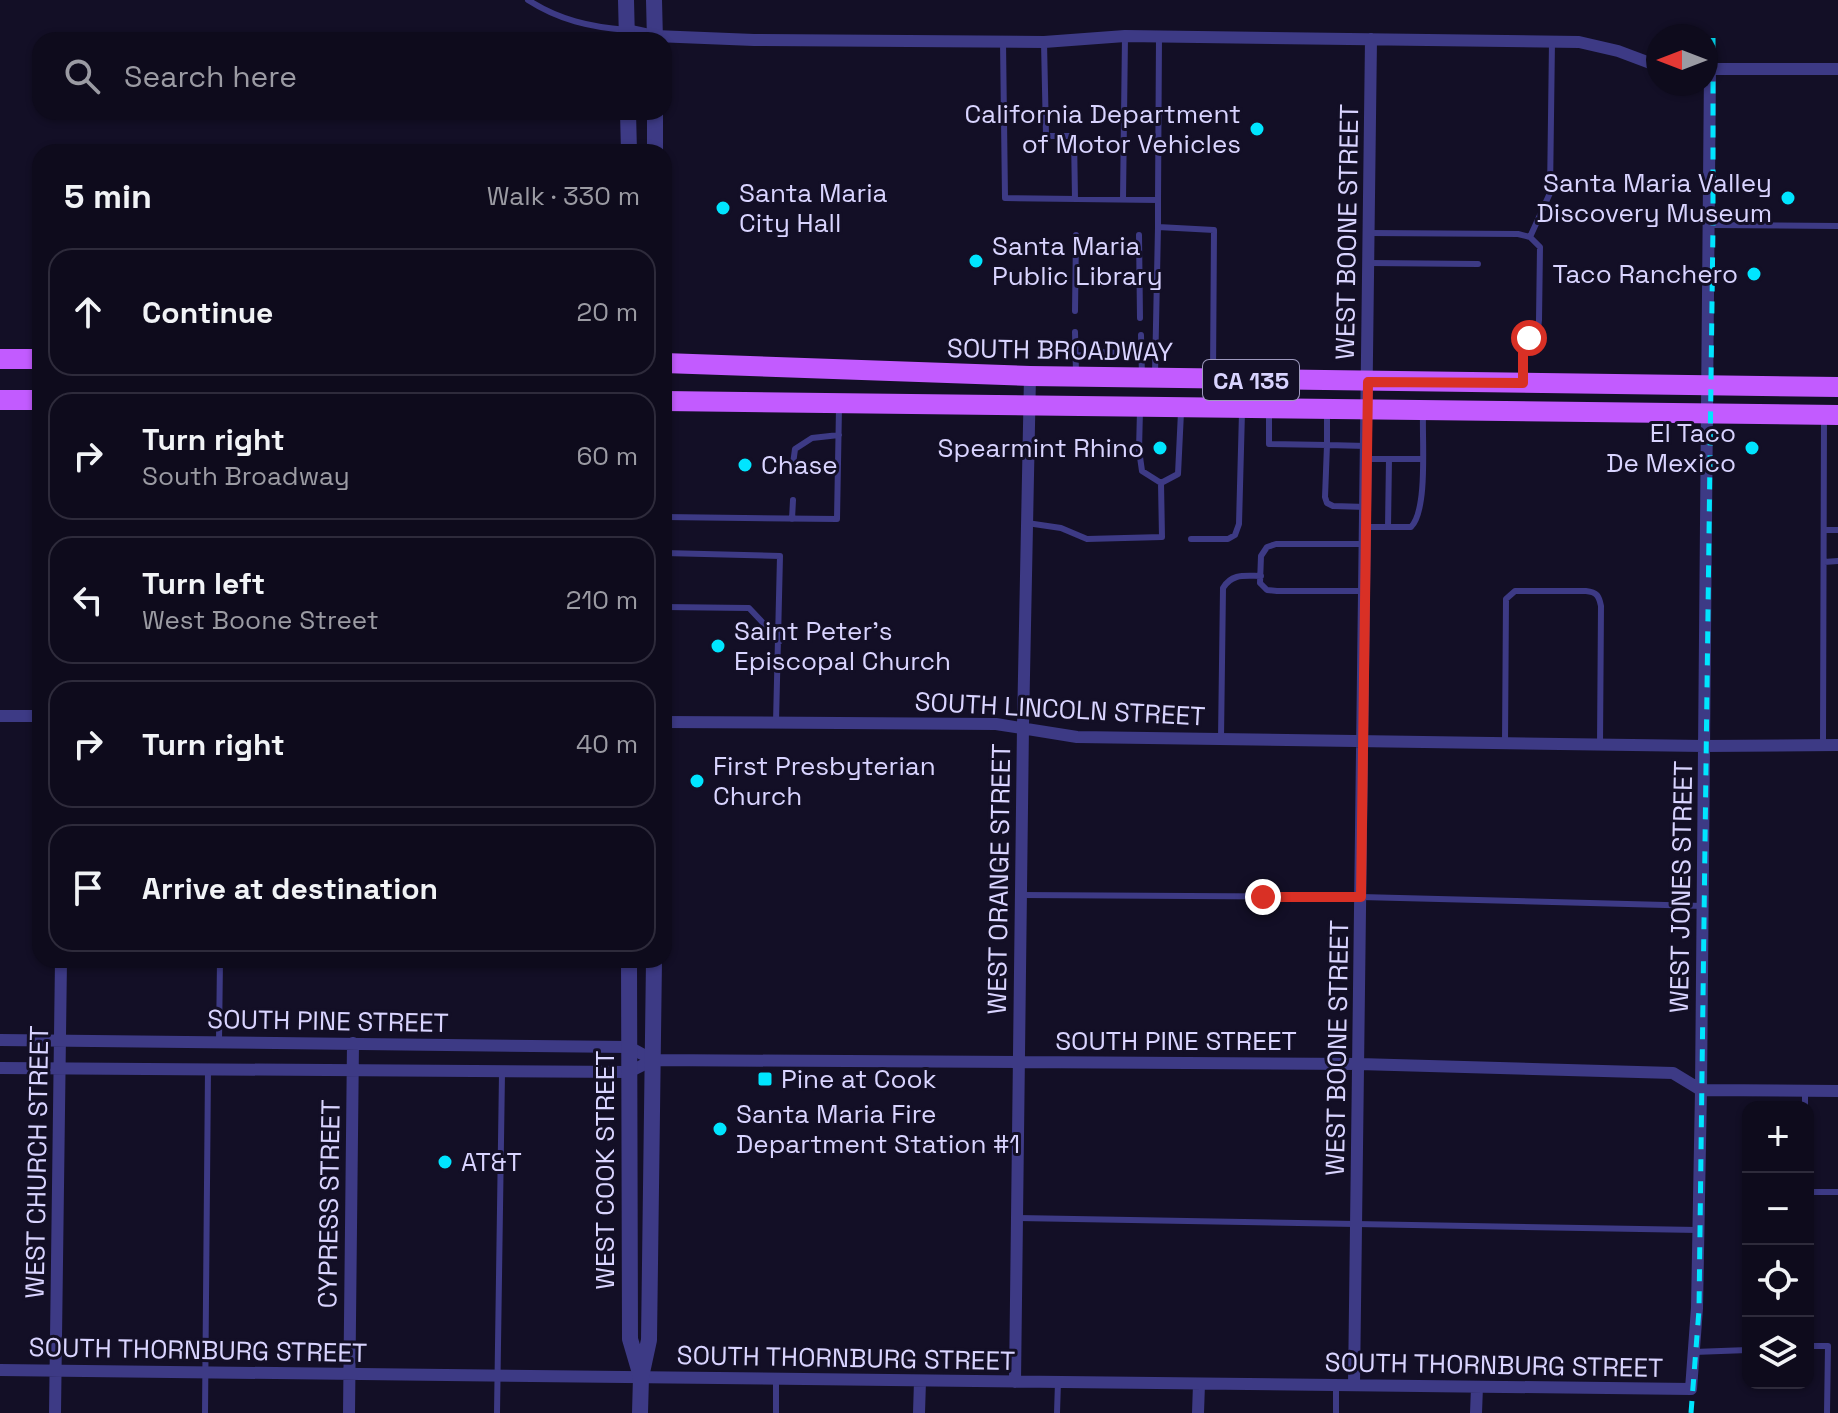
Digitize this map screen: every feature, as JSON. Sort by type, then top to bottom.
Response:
[{"type":"main road","points":[[0,359],[32,359]]},
{"type":"main road","name":"SOUTH BROADWAY","points":[[672,363],[1076,377],[1838,387]]},
{"type":"main road","points":[[0,400],[32,400]]},
{"type":"main road","name":"CA 135","points":[[672,401],[1831,414]]},
{"type":"street","points":[[626,0],[627,32]]},
{"type":"street","points":[[654,0],[655,32]]},
{"type":"street","points":[[672,38],[1044,42],[1125,36],[1552,41],[1579,42],[1646,62]]},
{"type":"street","name":"WEST BOONE STREET","points":[[1354,1385],[1371,39]]},
{"type":"street","points":[[1718,69],[1838,69]]},
{"type":"street","name":"WEST JONES STREET","points":[[1691,1389],[1701,1090],[1709,385],[1708,96]]},
{"type":"street","points":[[628,120],[629,144]]},
{"type":"street","points":[[655,120],[655,144]]},
{"type":"street","name":"WEST ORANGE STREET","points":[[1015,1382],[1030,376]]},
{"type":"street","points":[[0,716],[32,716]]},
{"type":"street","name":"SOUTH LINCOLN STREET","points":[[672,722],[996,724],[1077,737],[1704,746],[1838,745]]},
{"type":"street","name":"WEST CHURCH STREET","points":[[55,1413],[61,968]]},
{"type":"street","name":"WEST COOK STREET","points":[[629,968],[630,1339],[641,1377]]},
{"type":"street","name":"WEST COOK STREET","points":[[640,1413],[641,1377],[649,1340],[654,968]]},
{"type":"street","name":"SOUTH PINE STREET","points":[[0,1040],[629,1047],[653,1060]]},
{"type":"street","name":"CYPRESS STREET","points":[[349,1413],[353,1043]]},
{"type":"street","name":"SOUTH PINE STREET","points":[[0,1068],[629,1072],[653,1060],[1359,1064],[1673,1073],[1701,1090],[1838,1091]]},
{"type":"street","name":"SOUTH THORNBURG STREET","points":[[0,1370],[1691,1389]]},
{"type":"street","points":[[919,1413],[920,1381]]},
{"type":"street","points":[[1198,1413],[1199,1384]]},
{"type":"street","points":[[1476,1413],[1477,1387]]},
{"type":"lane","points":[[528,0],[543,10],[576,23],[614,32]]},
{"type":"lane","points":[[1123,199],[1125,36]]},
{"type":"lane","points":[[1149,378],[1158,227],[1159,37]]},
{"type":"lane","points":[[1530,237],[1550,193],[1552,41]]},
{"type":"lane","points":[[1003,42],[1005,198],[1158,200]]},
{"type":"lane","points":[[1044,42],[1046,136],[1074,136],[1075,199]]},
{"type":"lane","points":[[1710,225],[1838,226]]},
{"type":"lane","points":[[1158,227],[1214,230],[1213,379]]},
{"type":"lane","points":[[1369,233],[1518,234],[1530,237],[1540,247],[1539,320],[1538,328],[1523,347],[1523,383]]},
{"type":"lane","points":[[1075,311],[1076,235]]},
{"type":"lane","points":[[1139,235],[1140,318]]},
{"type":"lane","points":[[1369,263],[1478,264]]},
{"type":"lane","points":[[1075,332],[1076,377]]},
{"type":"lane","points":[[1141,335],[1141,354],[1149,378]]},
{"type":"lane","points":[[1076,356],[1100,352],[1141,354]]},
{"type":"lane","points":[[672,517],[837,519],[839,404]]},
{"type":"lane","points":[[1141,407],[1139,450],[1142,471],[1161,483]]},
{"type":"lane","points":[[1161,483],[1178,474],[1181,408]]},
{"type":"lane","points":[[1191,539],[1228,539],[1235,535],[1239,524],[1242,408]]},
{"type":"lane","points":[[1269,409],[1269,444],[1327,445],[1389,459],[1422,459]]},
{"type":"lane","points":[[1327,410],[1327,503],[1366,507]]},
{"type":"lane","points":[[1365,527],[1411,527],[1418,521],[1423,410]]},
{"type":"lane","points":[[1823,745],[1824,530],[1831,414]]},
{"type":"lane","points":[[793,464],[795,449],[812,438],[839,435]]},
{"type":"lane","points":[[1388,527],[1389,459]]},
{"type":"lane","points":[[1027,523],[1061,528],[1087,539],[1162,537],[1161,483]]},
{"type":"lane","points":[[792,519],[793,500]]},
{"type":"lane","points":[[1824,530],[1838,530]]},
{"type":"lane","points":[[1365,544],[1276,544],[1267,547],[1261,556],[1260,583],[1267,590],[1365,591]]},
{"type":"lane","points":[[672,553],[780,556],[776,722]]},
{"type":"lane","points":[[1824,562],[1838,561]]},
{"type":"lane","points":[[1221,738],[1223,588],[1227,581],[1237,575],[1261,576]]},
{"type":"lane","points":[[1505,742],[1506,599],[1515,591],[1586,591],[1599,596],[1601,606],[1600,744]]},
{"type":"lane","points":[[672,607],[749,608],[780,641]]},
{"type":"lane","points":[[1021,895],[1361,897],[1703,906]]},
{"type":"lane","points":[[219,1042],[220,968]]},
{"type":"lane","points":[[205,1413],[208,1069]]},
{"type":"lane","points":[[497,1413],[502,1071]]},
{"type":"lane","points":[[1805,1091],[1805,1101]]},
{"type":"lane","points":[[1814,1192],[1838,1192]]},
{"type":"lane","points":[[1017,1218],[1698,1230]]},
{"type":"lane","points":[[1814,1346],[1828,1346],[1827,1413]]},
{"type":"lane","points":[[1694,1352],[1742,1350]]},
{"type":"lane","points":[[776,1379],[776,1413]]},
{"type":"lane","points":[[1057,1413],[1058,1382]]},
{"type":"lane","points":[[1336,1385],[1336,1413]]},
{"type":"railway","points":[[1691,1413],[1699,1310],[1713,96]]},
{"type":"place","name":"California Department of Motor Vehicles","points":[[1257,129]]},
{"type":"place","name":"Santa Maria Valley Discovery Museum","points":[[1788,198]]},
{"type":"place","name":"Santa Maria City Hall","points":[[723,208]]},
{"type":"place","name":"Santa Maria Public Library","points":[[976,261]]},
{"type":"place","name":"Taco Ranchero","points":[[1754,274]]},
{"type":"place","name":"Spearmint Rhino","points":[[1160,448]]},
{"type":"place","name":"El Taco De Mexico","points":[[1752,448]]},
{"type":"place","name":"Chase","points":[[745,465]]},
{"type":"place","name":"Saint Peter's Episcopal Church","points":[[718,646]]},
{"type":"place","name":"First Presbyterian Church","points":[[697,781]]},
{"type":"place","name":"Pine at Cook","points":[[765,1079]]},
{"type":"place","name":"Santa Maria Fire Department Station #1","points":[[720,1129]]},
{"type":"place","name":"AT&T","points":[[445,1162]]},
{"type":"route","points":[[1263,897],[1361,897],[1368,382],[1523,383],[1523,347],[1529,338]]}]
